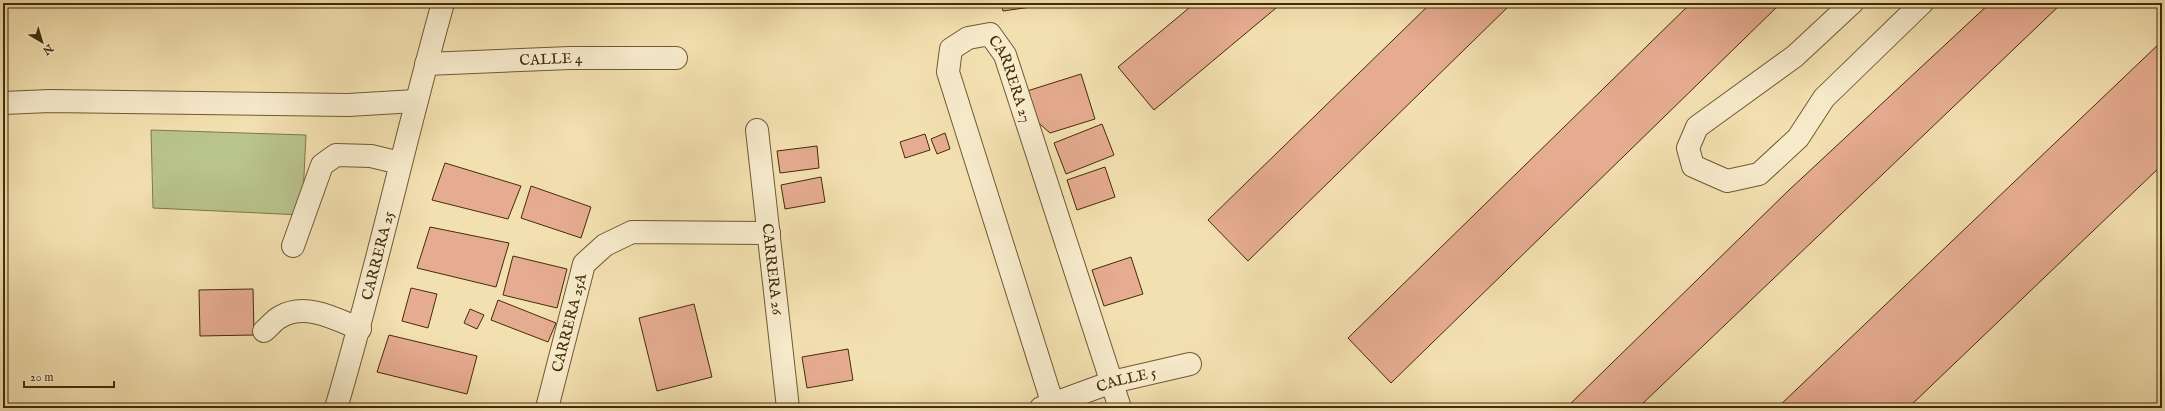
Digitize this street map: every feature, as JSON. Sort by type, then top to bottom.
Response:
[{"type":"street","name":"CARRERA 25","points":[[336,408],[360,329],[400,163],[443,3]]},
{"type":"street","points":[[1852,3],[1795,56],[1696,126],[1688,148],[1693,166],[1727,180],[1759,174],[1798,138],[1824,98],[1922,3]]},
{"type":"street","name":"CARRERA 27","points":[[1049,407],[948,72],[951,49],[968,38],[990,34],[1005,55],[1120,408]]},
{"type":"street","name":"CALLE 4","points":[[426,64],[570,58],[676,58]]},
{"type":"street","points":[[3,103],[50,101],[348,105],[416,101]]},
{"type":"street","name":"CARRERA 26","points":[[757,130],[788,408]]},
{"type":"street","points":[[294,246],[322,166],[336,155],[371,156],[400,163]]},
{"type":"street","name":"CARRERA 25A","points":[[547,408],[584,264],[605,245],[632,232],[769,233]]},
{"type":"street","points":[[264,331],[280,317],[298,311],[321,313],[360,329]]},
{"type":"street","name":"CALLE 5","points":[[1049,407],[1112,382],[1190,364]]},
{"type":"green space","points":[[151,130],[306,135],[302,215],[153,208]]},
{"type":"building","points":[[1001,3],[1030,3],[1031,7],[1003,11]]},
{"type":"building","points":[[1195,3],[1282,3],[1154,110],[1118,67]]},
{"type":"building","points":[[1431,3],[1512,3],[1248,261],[1208,220]]},
{"type":"building","points":[[1691,3],[1781,3],[1391,383],[1348,338]]},
{"type":"building","points":[[1990,3],[2062,3],[1638,408],[1566,408],[1788,191]]},
{"type":"building","points":[[2162,41],[2162,165],[1908,408],[1777,408]]},
{"type":"building","points":[[1081,74],[1095,119],[1050,133],[1032,117],[1024,92]]},
{"type":"building","points":[[1102,124],[1114,155],[1066,174],[1054,143]]},
{"type":"building","points":[[945,133],[950,149],[937,154],[931,139]]},
{"type":"building","points":[[925,134],[930,150],[905,158],[900,142]]},
{"type":"building","points":[[817,146],[819,168],[780,173],[777,151]]},
{"type":"building","points":[[445,163],[521,186],[508,219],[432,200]]},
{"type":"building","points":[[1105,167],[1115,197],[1077,210],[1067,180]]},
{"type":"building","points":[[821,177],[825,202],[785,209],[781,185]]},
{"type":"building","points":[[531,186],[591,207],[581,238],[521,218]]},
{"type":"building","points":[[430,227],[509,243],[496,287],[417,268]]},
{"type":"building","points":[[513,256],[567,269],[557,308],[503,295]]},
{"type":"building","points":[[1131,257],[1143,294],[1104,306],[1092,270]]},
{"type":"building","points":[[411,288],[437,294],[428,328],[402,321]]},
{"type":"building","points":[[253,289],[254,335],[200,336],[199,290]]},
{"type":"building","points":[[498,300],[556,323],[548,342],[491,320]]},
{"type":"building","points":[[694,304],[712,377],[657,391],[639,318]]},
{"type":"building","points":[[470,309],[484,315],[477,329],[464,323]]},
{"type":"building","points":[[389,335],[477,356],[467,394],[377,372]]},
{"type":"building","points":[[848,349],[853,380],[807,388],[802,357]]}]
